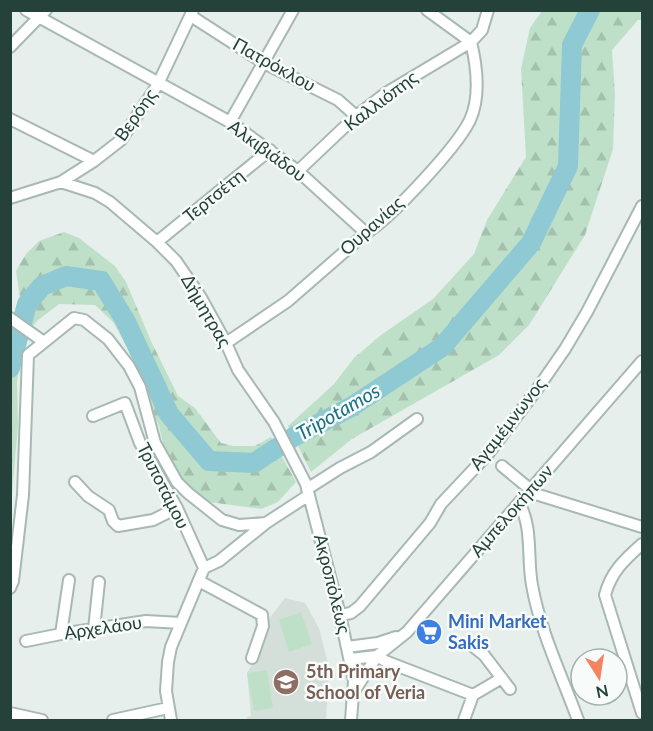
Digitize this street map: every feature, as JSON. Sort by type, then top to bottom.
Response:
[{"type":"street","name":"Αλκιβιάδου","points":[[26,10],[43,15],[158,84],[230,122],[298,171],[366,232]]},
{"type":"street","points":[[230,122],[293,10]]},
{"type":"street","points":[[427,10],[471,42],[482,30],[488,10]]},
{"type":"street","name":"Πατρόκλου","points":[[192,13],[264,63],[338,100],[356,116]]},
{"type":"street","name":"Βερόης","points":[[10,198],[61,182],[122,140],[158,84],[192,13]]},
{"type":"street","points":[[10,47],[43,15]]},
{"type":"street","name":"Καλλιόπης","points":[[298,171],[356,116],[406,80],[471,42]]},
{"type":"street","name":"Ουρανίας","points":[[226,344],[288,301],[366,232],[380,225],[436,165],[470,120],[476,97],[477,70],[471,42]]},
{"type":"street","points":[[10,119],[94,161]]},
{"type":"street","name":"Τερτσέτη","points":[[158,242],[270,150]]},
{"type":"street","name":"Δήμητρας","points":[[61,182],[95,193],[110,202],[158,242],[176,261],[200,296],[238,369],[274,422],[307,489]]},
{"type":"street","name":"Αγαμέμνωνος","points":[[340,615],[351,613],[360,606],[431,521],[441,504],[488,454],[538,388],[587,312],[642,206]]},
{"type":"street","points":[[10,318],[44,342]]},
{"type":"street","name":"Τριποτάμου","points":[[10,588],[13,581],[23,495],[28,355],[74,318],[81,318],[94,327],[118,351],[132,372],[140,387],[155,443],[177,482],[222,520],[239,525],[266,523]]},
{"type":"street","name":"Αμπελοκήπων","points":[[355,690],[377,656],[405,633],[642,361]]},
{"type":"street","name":"Τριποτάμου","points":[[93,416],[125,403],[140,443],[177,508],[204,568]]},
{"type":"street","points":[[171,720],[166,681],[168,662],[181,623],[204,568],[219,561],[307,489],[371,452],[417,419]]},
{"type":"street","points":[[501,466],[530,491],[642,527]]},
{"type":"street","points":[[75,482],[88,496],[109,510],[113,521],[118,526],[153,520],[177,508]]},
{"type":"street","name":"Ακροπόλεως","points":[[307,489],[348,647],[355,690],[351,720]]},
{"type":"street","points":[[519,503],[527,521],[532,584],[537,607],[578,720]]},
{"type":"street","points":[[642,544],[609,579],[605,595],[642,714]]},
{"type":"street","points":[[61,633],[69,580]]},
{"type":"street","points":[[199,581],[262,615],[263,626],[252,658]]},
{"type":"street","points":[[94,629],[99,582]]},
{"type":"street","name":"Αρχελάου","points":[[26,641],[61,633],[146,621],[181,623]]},
{"type":"street","points":[[344,628],[354,640],[363,645]]},
{"type":"street","points":[[348,647],[378,643],[405,633]]},
{"type":"street","points":[[470,644],[484,655],[510,689]]},
{"type":"street","points":[[350,659],[377,656],[473,695]]},
{"type":"street","points":[[464,720],[473,695],[502,678]]},
{"type":"street","points":[[113,720],[168,708]]},
{"type":"street","points":[[10,713],[42,720]]},
{"type":"shaded area","points":[[285,598],[305,603],[319,628],[329,667],[326,720],[248,720],[247,717],[251,716],[247,673],[257,655],[271,616]]},
{"type":"green space","points":[[542,11],[642,11],[642,20],[638,20],[612,50],[615,94],[613,149],[585,235],[529,325],[499,355],[352,439],[311,472],[288,426],[334,384],[354,358],[381,335],[433,299],[474,254],[487,220],[526,157],[521,69],[530,28]]},
{"type":"green space","points":[[64,232],[79,238],[115,266],[126,282],[178,396],[195,408],[221,443],[233,446],[255,446],[271,437],[296,482],[278,502],[261,509],[209,502],[189,490],[168,464],[159,426],[146,399],[137,365],[113,322],[95,305],[59,304],[37,321],[30,330],[15,320],[20,298],[16,271],[26,254],[39,241]]},
{"type":"green space","points":[[14,323],[28,333],[17,382],[18,425],[11,505],[10,337]]},
{"type":"green space","points":[[301,612],[312,644],[289,652],[279,620]]},
{"type":"green space","points":[[267,670],[273,708],[254,711],[247,673]]},
{"type":"waterway","name":"Tripotamos","points":[[10,368],[27,304],[42,286],[66,276],[101,281],[125,320],[169,414],[209,461],[254,463],[295,436],[351,407],[442,347],[531,243],[568,166],[572,45],[590,10]]},
{"type":"place","name":"Mini Market Sakis","points":[[429,632]]},
{"type":"place","name":"5th Primary School of Veria","points":[[286,682]]}]
